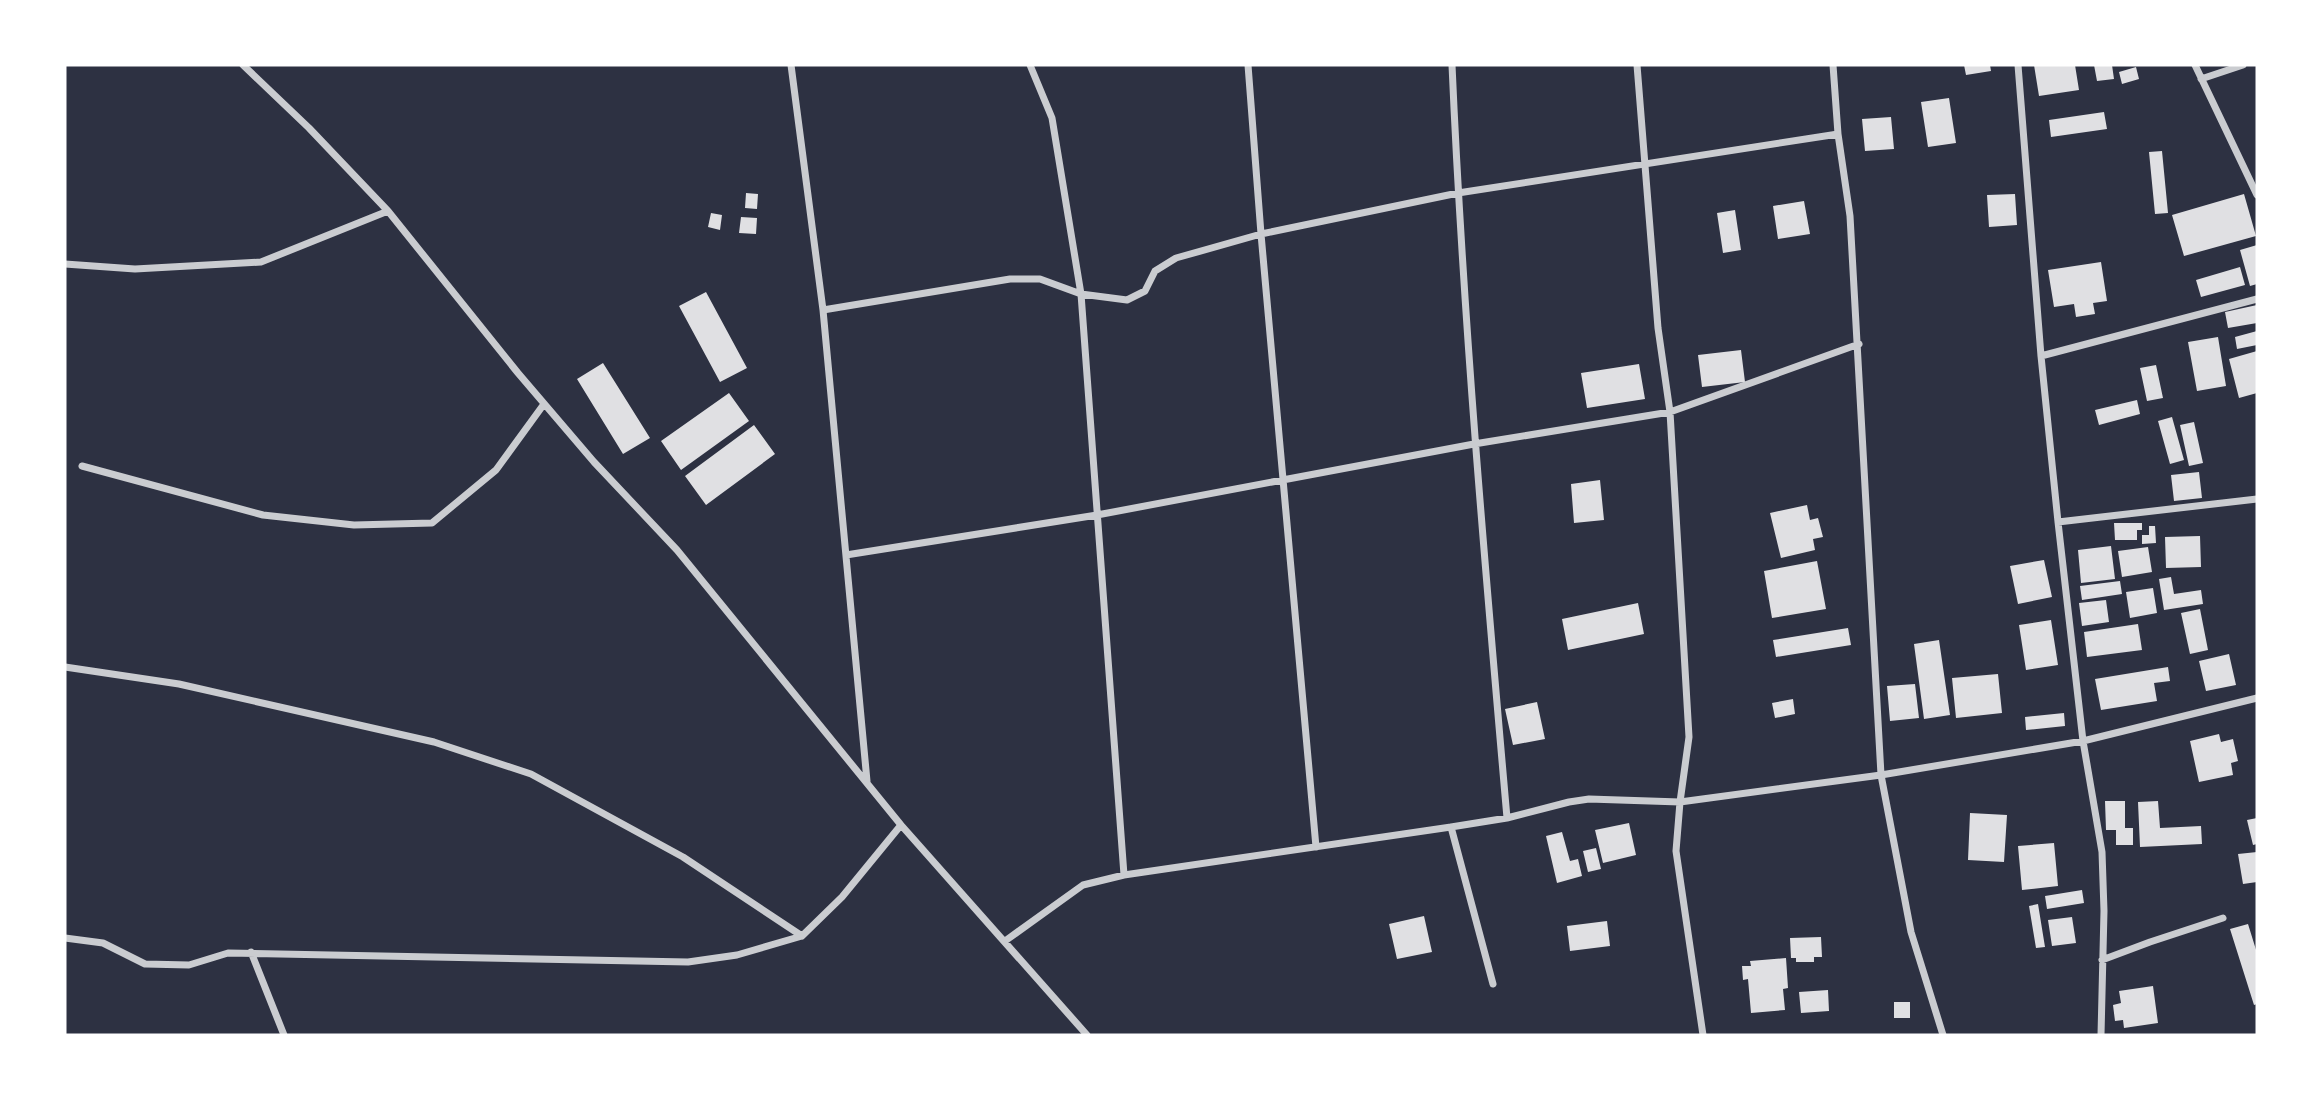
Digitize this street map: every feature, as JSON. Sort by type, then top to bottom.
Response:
[{"type":"street","points":[[243,65],[309,128],[388,211],[544,404],[720,601],[901,825],[1087,1035]]},
{"type":"street","points":[[790,65],[823,310],[868,783]]},
{"type":"street","points":[[1030,65],[1052,118],[1081,294],[1124,875]]},
{"type":"street","points":[[1248,65],[1316,847]]},
{"type":"street","points":[[1452,65],[1474,444],[1507,818]]},
{"type":"street","points":[[1637,65],[1658,328],[1670,412],[1689,737],[1676,852],[1703,1035]]},
{"type":"street","points":[[1833,65],[1838,135],[1850,216],[1881,775],[1911,932],[1943,1035]]},
{"type":"street","points":[[2018,65],[2041,356],[2058,522],[2083,741],[2102,852],[2101,1035]]},
{"type":"street","points":[[2195,65],[2257,195]]},
{"type":"street","points":[[2202,79],[2243,65]]},
{"type":"street","points":[[823,310],[1010,279],[1040,279],[1081,294],[1127,300],[1145,290],[1155,271],[1177,258],[1261,234],[1458,193],[1838,135]]},
{"type":"street","points":[[65,264],[135,269],[261,262],[388,211]]},
{"type":"street","points":[[2041,356],[2257,299]]},
{"type":"street","points":[[846,555],[1097,515],[1474,444],[1670,412],[1858,344]]},
{"type":"street","points":[[82,466],[263,515],[354,525],[432,523],[496,470],[544,404]]},
{"type":"street","points":[[2058,522],[2257,499]]},
{"type":"street","points":[[65,667],[179,684],[420,739],[531,774],[683,857],[802,936]]},
{"type":"street","points":[[1005,941],[1083,886],[1124,875],[1507,818],[1590,799],[1680,803],[1881,775],[2083,741],[2257,698]]},
{"type":"street","points":[[65,938],[103,943],[145,964],[189,965],[228,953],[251,952],[688,962],[737,955],[802,936],[842,897],[901,825]]},
{"type":"street","points":[[1451,827],[1493,984]]},
{"type":"street","points":[[2102,960],[2223,918]]},
{"type":"street","points":[[251,952],[284,1035]]},
{"type":"building","points":[[1964,65],[1990,65],[1991,71],[1966,75]]},
{"type":"building","points":[[2034,65],[2075,65],[2079,90],[2039,96]]},
{"type":"building","points":[[2094,65],[2112,65],[2114,79],[2097,81]]},
{"type":"building","points":[[2136,67],[2139,79],[2122,84],[2119,72]]},
{"type":"building","points":[[1949,98],[1956,143],[1928,147],[1921,102]]},
{"type":"building","points":[[2104,112],[2107,129],[2051,137],[2049,120]]},
{"type":"building","points":[[1891,117],[1894,149],[1865,151],[1862,119]]},
{"type":"building","points":[[2162,151],[2168,213],[2155,214],[2149,152]]},
{"type":"building","points":[[746,193],[758,194],[757,209],[745,208]]},
{"type":"building","points":[[2015,194],[2017,225],[1989,227],[1987,195]]},
{"type":"building","points":[[2244,194],[2256,236],[2184,256],[2172,215]]},
{"type":"building","points":[[1804,201],[1810,234],[1778,239],[1773,206]]},
{"type":"building","points":[[1735,210],[1741,250],[1723,253],[1717,213]]},
{"type":"building","points":[[711,213],[722,215],[720,230],[708,227]]},
{"type":"building","points":[[741,217],[757,218],[756,234],[739,233]]},
{"type":"building","points":[[2257,245],[2257,284],[2250,286],[2240,250]]},
{"type":"building","points":[[2101,262],[2107,301],[2093,303],[2095,314],[2076,317],[2074,304],[2054,307],[2048,270]]},
{"type":"building","points":[[2240,267],[2245,285],[2201,297],[2196,280]]},
{"type":"building","points":[[706,292],[747,368],[720,382],[679,306]]},
{"type":"building","points":[[2257,305],[2257,323],[2228,328],[2225,312]]},
{"type":"building","points":[[2257,331],[2257,345],[2237,349],[2235,337]]},
{"type":"building","points":[[2218,337],[2226,386],[2197,391],[2188,342]]},
{"type":"building","points":[[1741,350],[1745,382],[1702,387],[1698,355]]},
{"type":"building","points":[[2257,351],[2257,393],[2239,398],[2229,359]]},
{"type":"building","points":[[603,363],[650,438],[623,454],[577,379]]},
{"type":"building","points":[[1639,364],[1645,399],[1587,408],[1581,373]]},
{"type":"building","points":[[2156,365],[2163,398],[2147,401],[2140,368]]},
{"type":"building","points":[[729,393],[749,421],[681,470],[661,441]]},
{"type":"building","points":[[2137,400],[2140,414],[2099,425],[2095,410]]},
{"type":"building","points":[[2172,417],[2184,460],[2170,464],[2158,421]]},
{"type":"building","points":[[2194,422],[2203,463],[2189,466],[2180,425]]},
{"type":"building","points":[[754,425],[775,454],[706,505],[685,476]]},
{"type":"building","points":[[2199,472],[2202,498],[2174,501],[2171,475]]},
{"type":"building","points":[[1600,480],[1604,520],[1574,523],[1571,484]]},
{"type":"building","points":[[1807,505],[1810,520],[1818,518],[1823,537],[1813,539],[1815,550],[1781,558],[1770,513]]},
{"type":"building","points":[[2114,523],[2142,523],[2142,530],[2137,530],[2137,540],[2115,540]]},
{"type":"building","points":[[2149,526],[2155,526],[2156,543],[2142,544],[2142,535],[2149,535]]},
{"type":"building","points":[[2200,536],[2201,567],[2166,568],[2165,537]]},
{"type":"building","points":[[2111,546],[2115,579],[2081,583],[2078,550]]},
{"type":"building","points":[[2148,547],[2152,572],[2122,577],[2118,551]]},
{"type":"building","points":[[2044,560],[2052,597],[2018,604],[2010,566]]},
{"type":"building","points":[[1817,561],[1826,609],[1772,618],[1764,571]]},
{"type":"building","points":[[2171,577],[2174,594],[2201,590],[2203,604],[2164,610],[2159,579]]},
{"type":"building","points":[[2120,581],[2122,594],[2082,600],[2080,586]]},
{"type":"building","points":[[2153,588],[2157,613],[2130,618],[2126,592]]},
{"type":"building","points":[[2106,600],[2109,622],[2082,626],[2079,603]]},
{"type":"building","points":[[1638,603],[1644,634],[1568,650],[1562,619]]},
{"type":"building","points":[[2200,609],[2208,650],[2190,654],[2181,613]]},
{"type":"building","points":[[2051,620],[2058,665],[2026,670],[2019,625]]},
{"type":"building","points":[[2138,624],[2142,650],[2087,657],[2084,632]]},
{"type":"building","points":[[1848,628],[1851,645],[1776,657],[1773,640]]},
{"type":"building","points":[[1939,640],[1950,715],[1924,719],[1914,644]]},
{"type":"building","points":[[2229,654],[2236,685],[2206,691],[2199,661]]},
{"type":"building","points":[[2168,667],[2170,681],[2154,683],[2157,701],[2101,710],[2095,679]]},
{"type":"building","points":[[1998,674],[2002,713],[1956,718],[1952,678]]},
{"type":"building","points":[[1915,684],[1919,718],[1890,721],[1887,686]]},
{"type":"building","points":[[1793,699],[1795,714],[1775,718],[1772,703]]},
{"type":"building","points":[[1537,702],[1545,739],[1513,745],[1505,709]]},
{"type":"building","points":[[2064,713],[2065,726],[2026,730],[2025,717]]},
{"type":"building","points":[[2219,734],[2221,742],[2233,739],[2238,761],[2231,763],[2233,775],[2199,782],[2190,741]]},
{"type":"building","points":[[2105,801],[2125,801],[2125,828],[2133,828],[2133,845],[2116,845],[2116,830],[2106,830]]},
{"type":"building","points":[[2158,801],[2160,828],[2201,826],[2202,844],[2140,847],[2138,802]]},
{"type":"building","points":[[1970,813],[2007,815],[2004,862],[1968,860]]},
{"type":"building","points":[[2257,818],[2257,844],[2253,845],[2247,820]]},
{"type":"building","points":[[1629,823],[1636,855],[1603,863],[1595,830]]},
{"type":"building","points":[[1562,832],[1570,861],[1578,859],[1582,876],[1557,883],[1546,836]]},
{"type":"building","points":[[2054,843],[2058,886],[2022,890],[2018,846]]},
{"type":"building","points":[[1596,848],[1601,869],[1588,872],[1583,851]]},
{"type":"building","points":[[2257,852],[2257,882],[2243,884],[2238,854]]},
{"type":"building","points":[[2082,890],[2084,903],[2047,909],[2045,896]]},
{"type":"building","points":[[2038,904],[2045,947],[2036,948],[2029,906]]},
{"type":"building","points":[[1424,916],[1432,952],[1397,959],[1389,924]]},
{"type":"building","points":[[2072,917],[2076,943],[2052,946],[2048,920]]},
{"type":"building","points":[[1607,921],[1610,946],[1570,951],[1567,926]]},
{"type":"building","points":[[2248,924],[2257,953],[2257,1004],[2254,1005],[2230,929]]},
{"type":"building","points":[[1821,937],[1822,957],[1814,957],[1814,962],[1796,962],[1796,958],[1791,958],[1790,938]]},
{"type":"building","points":[[1786,958],[1788,988],[1783,989],[1785,1010],[1751,1013],[1748,979],[1743,980],[1742,966],[1751,966],[1750,961]]},
{"type":"building","points":[[2153,986],[2158,1023],[2124,1028],[2123,1020],[2115,1021],[2113,1005],[2121,1003],[2119,991]]},
{"type":"building","points":[[1828,990],[1829,1011],[1801,1013],[1799,992]]},
{"type":"building","points":[[1894,1002],[1910,1002],[1910,1018],[1894,1018]]}]
